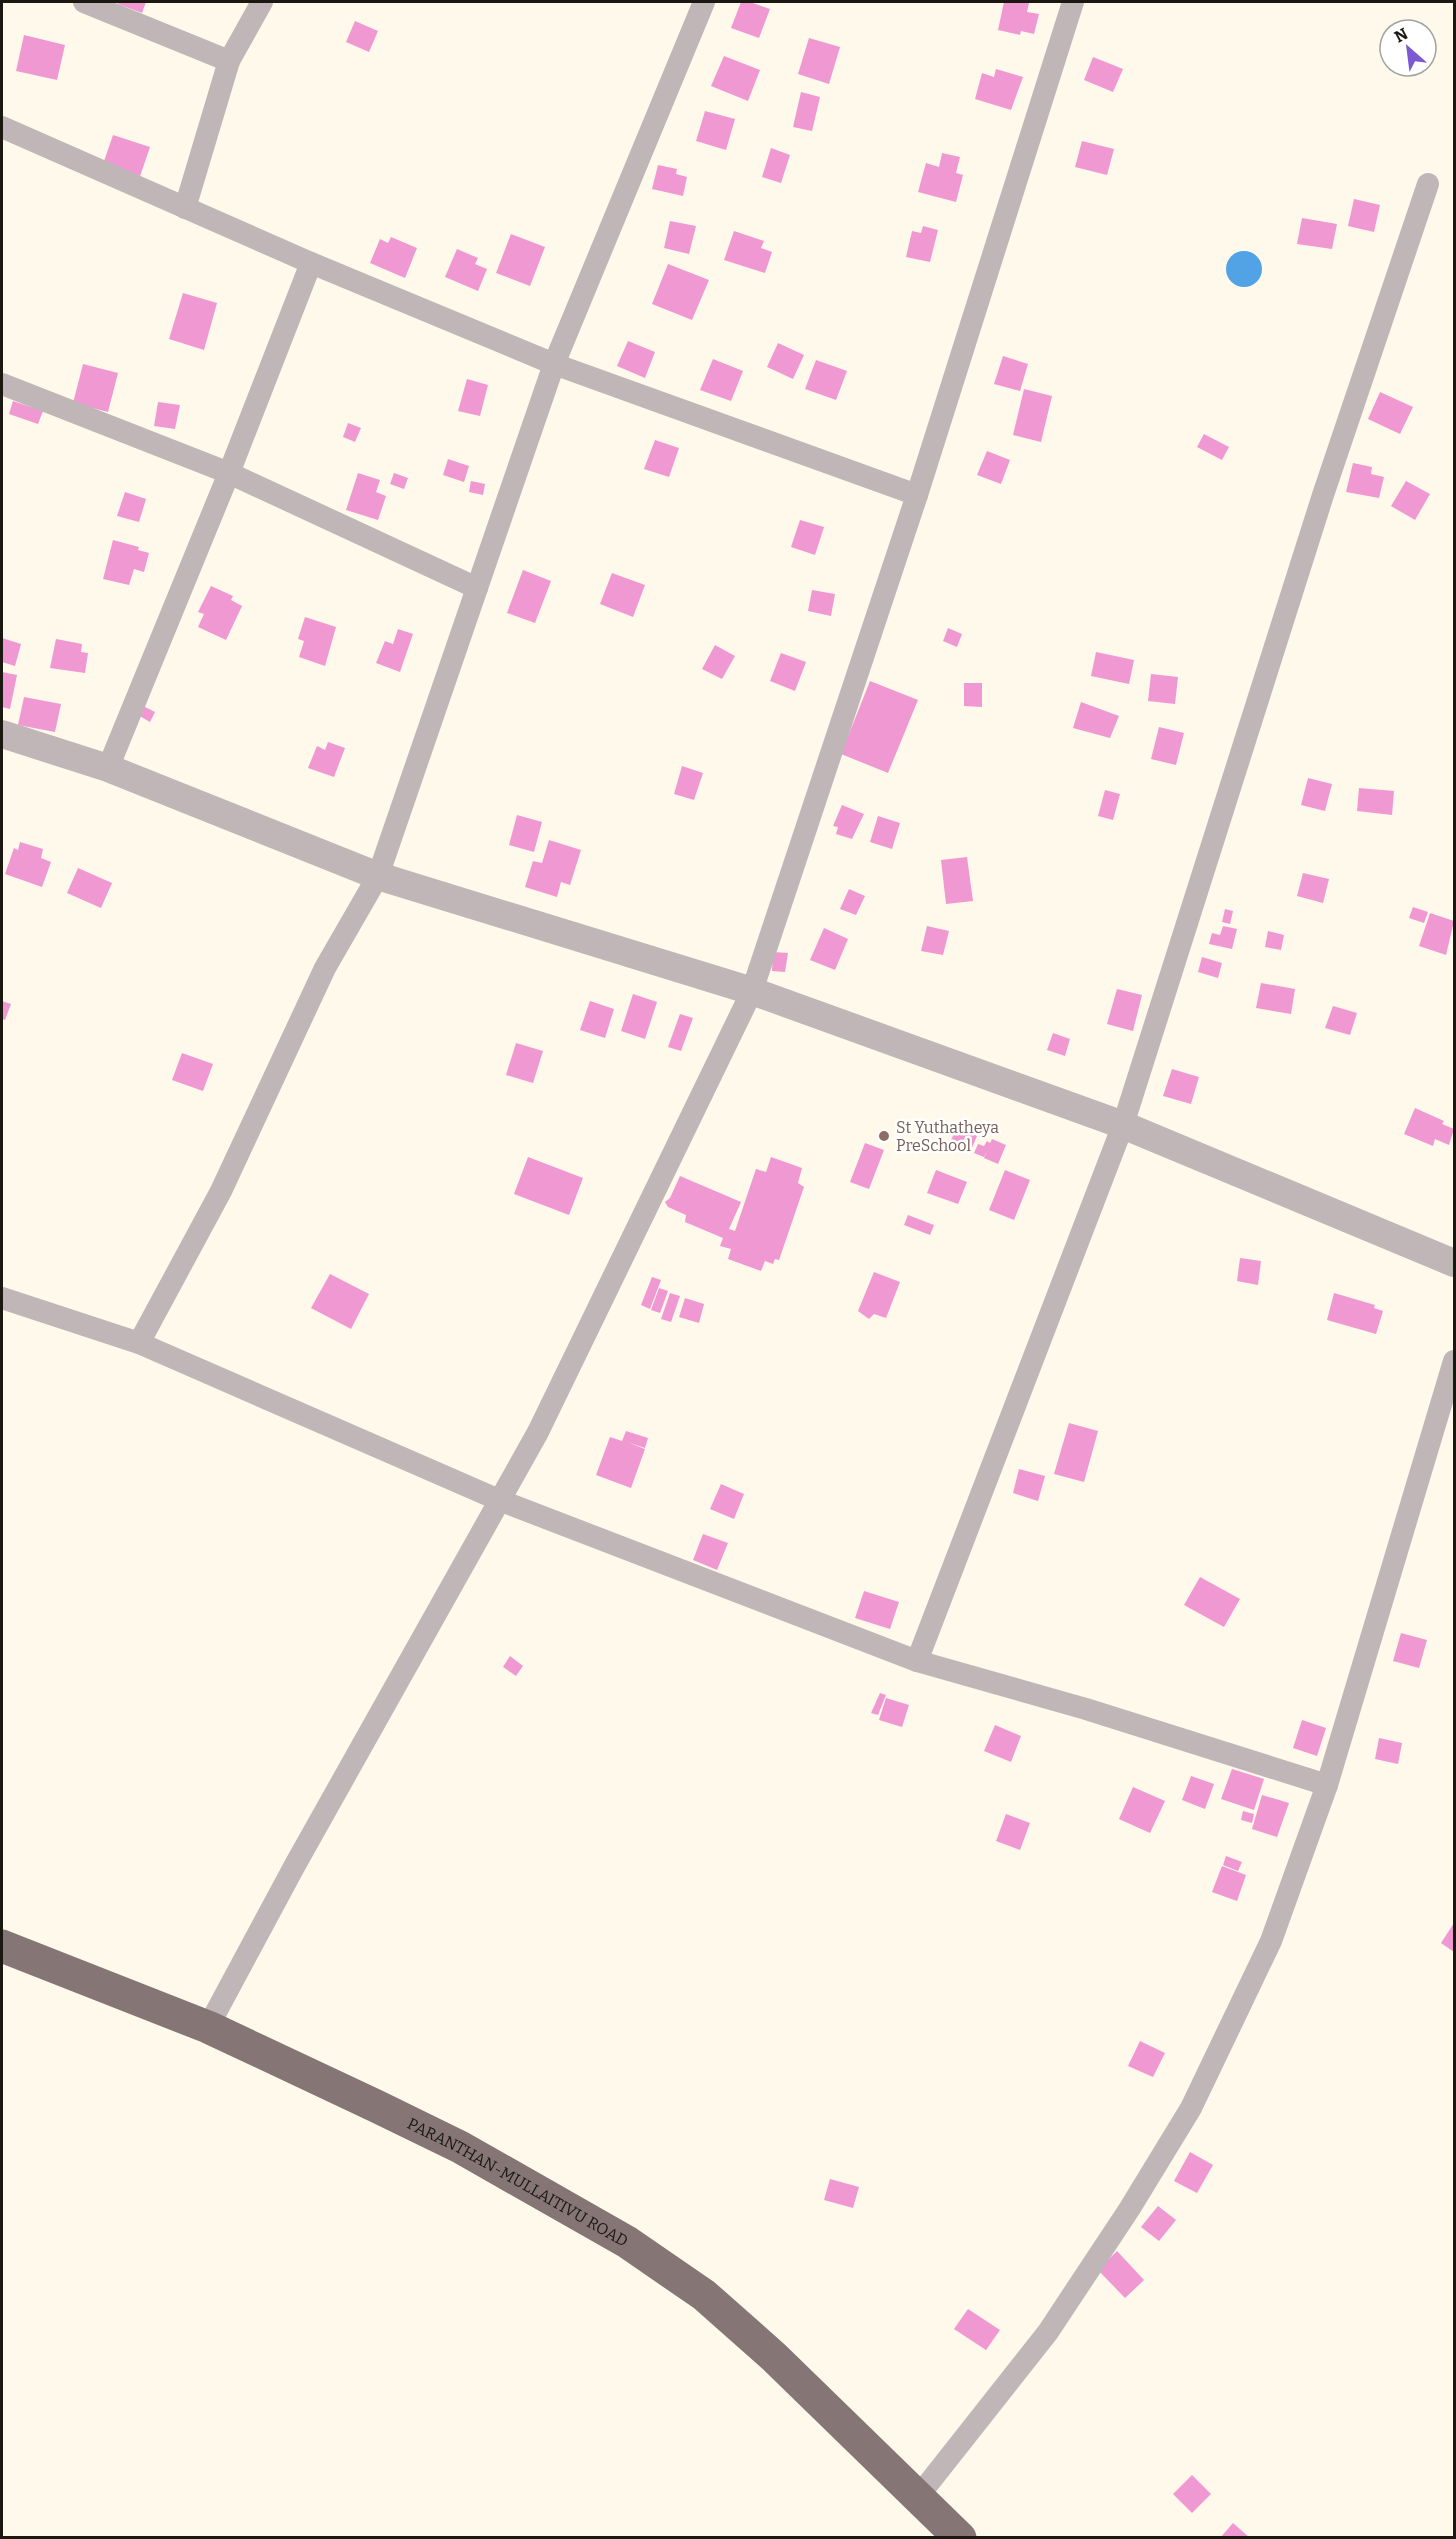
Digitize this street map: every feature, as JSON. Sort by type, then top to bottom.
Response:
[{"type":"highway","name":"PARANTHAN-MULLAITIVU ROAD","points":[[2,1946],[208,2027],[460,2147],[627,2242],[704,2295],[765,2349],[960,2538]]},
{"type":"street","points":[[84,2],[229,61]]},
{"type":"street","points":[[185,208],[229,61],[262,2]]},
{"type":"street","points":[[139,1343],[221,1191],[325,968],[378,876],[554,364],[704,2]]},
{"type":"street","points":[[208,2027],[301,1854],[538,1432],[752,992],[917,495],[1073,2]]},
{"type":"street","points":[[4,136],[185,208],[554,364],[917,495]]},
{"type":"street","points":[[917,1661],[1124,1125],[1323,495],[1428,184]]},
{"type":"street","points":[[108,768],[230,473],[311,263]]},
{"type":"street","points":[[2,384],[230,473],[477,588]]},
{"type":"street","points":[[2,734],[108,768],[378,876],[752,992],[1124,1125],[1455,1263]]},
{"type":"street","points":[[2,1298],[139,1343],[499,1500],[917,1661],[1086,1708],[1327,1785]]},
{"type":"street","points":[[917,2498],[1048,2332],[1130,2208],[1191,2108],[1271,1941],[1327,1785],[1455,1361]]},
{"type":"water","points":[[1244,251],[1257,256],[1262,269],[1257,282],[1244,287],[1231,282],[1226,269],[1231,256]]},
{"type":"building","points":[[119,2],[146,2],[142,13],[118,4]]},
{"type":"building","points":[[741,2],[750,2],[770,9],[759,38],[731,28]]},
{"type":"building","points":[[1004,2],[1029,3],[1027,12],[1039,14],[1034,34],[1021,31],[1020,35],[998,30]]},
{"type":"building","points":[[355,21],[378,31],[369,52],[346,42]]},
{"type":"building","points":[[24,35],[65,45],[57,80],[16,71]]},
{"type":"building","points":[[809,38],[840,47],[829,84],[798,74]]},
{"type":"building","points":[[724,56],[760,70],[748,101],[711,86]]},
{"type":"building","points":[[1093,57],[1123,69],[1113,92],[1084,80]]},
{"type":"building","points":[[996,69],[1023,77],[1011,110],[975,99],[982,73],[994,77]]},
{"type":"building","points":[[801,92],[820,97],[812,131],[793,127]]},
{"type":"building","points":[[705,111],[735,119],[726,150],[696,141]]},
{"type":"building","points":[[113,135],[150,147],[139,179],[102,167]]},
{"type":"building","points":[[1082,141],[1114,149],[1107,175],[1075,167]]},
{"type":"building","points":[[771,148],[790,155],[781,183],[762,177]]},
{"type":"building","points":[[942,153],[960,157],[956,173],[963,175],[956,202],[918,192],[926,163],[939,167]]},
{"type":"building","points":[[658,165],[677,169],[676,174],[687,177],[683,196],[652,189]]},
{"type":"building","points":[[1354,199],[1380,205],[1374,232],[1348,226]]},
{"type":"building","points":[[1302,218],[1337,224],[1332,249],[1297,244]]},
{"type":"building","points":[[670,221],[696,226],[689,254],[664,248]]},
{"type":"building","points":[[923,226],[938,230],[930,262],[906,257],[912,231],[921,233]]},
{"type":"building","points":[[734,231],[764,241],[761,248],[772,252],[765,273],[724,260]]},
{"type":"building","points":[[511,234],[545,247],[530,286],[496,273]]},
{"type":"building","points":[[391,237],[417,248],[405,278],[370,263],[380,239],[388,243]]},
{"type":"building","points":[[457,249],[478,258],[475,264],[487,269],[478,291],[445,277]]},
{"type":"building","points":[[668,264],[709,280],[692,320],[652,304]]},
{"type":"building","points":[[183,293],[217,303],[204,350],[169,339]]},
{"type":"building","points":[[628,341],[655,352],[645,378],[617,366]]},
{"type":"building","points":[[778,343],[804,355],[793,379],[767,367]]},
{"type":"building","points":[[1003,356],[1028,364],[1020,391],[994,384]]},
{"type":"building","points":[[713,359],[743,371],[731,401],[700,390]]},
{"type":"building","points":[[816,360],[847,371],[836,400],[805,389]]},
{"type":"building","points":[[83,364],[118,373],[108,412],[73,403]]},
{"type":"building","points":[[467,379],[488,385],[480,416],[458,411]]},
{"type":"building","points":[[1024,389],[1052,396],[1041,442],[1013,435]]},
{"type":"building","points":[[1380,392],[1413,407],[1400,434],[1368,419]]},
{"type":"building","points":[[13,401],[43,411],[38,424],[9,414]]},
{"type":"building","points":[[158,402],[180,405],[175,429],[154,426]]},
{"type":"building","points":[[348,423],[361,428],[355,442],[343,437]]},
{"type":"building","points":[[1204,434],[1229,447],[1222,460],[1197,447]]},
{"type":"building","points":[[655,440],[679,448],[669,477],[644,469]]},
{"type":"building","points":[[987,451],[1010,460],[1001,484],[977,475]]},
{"type":"building","points":[[448,459],[469,466],[464,482],[443,475]]},
{"type":"building","points":[[1353,463],[1372,467],[1371,474],[1384,477],[1379,498],[1346,492]]},
{"type":"building","points":[[358,473],[380,480],[376,492],[386,496],[378,520],[346,510]]},
{"type":"building","points":[[394,473],[408,478],[404,489],[390,484]]},
{"type":"building","points":[[471,481],[485,484],[483,495],[469,492]]},
{"type":"building","points":[[1406,481],[1430,494],[1415,520],[1391,506]]},
{"type":"building","points":[[125,492],[146,499],[139,522],[117,516]]},
{"type":"building","points":[[800,520],[824,527],[815,555],[791,547]]},
{"type":"building","points":[[113,540],[139,547],[138,550],[149,553],[144,572],[134,569],[129,585],[103,579]]},
{"type":"building","points":[[523,570],[551,581],[535,623],[507,613]]},
{"type":"building","points":[[612,573],[645,585],[633,617],[600,604]]},
{"type":"building","points":[[211,586],[233,596],[231,600],[242,606],[226,640],[198,627],[204,614],[198,612]]},
{"type":"building","points":[[812,590],[835,594],[831,616],[808,611]]},
{"type":"building","points":[[305,617],[336,627],[325,666],[299,657],[304,641],[298,639]]},
{"type":"building","points":[[948,628],[962,634],[957,647],[943,641]]},
{"type":"building","points":[[398,629],[413,634],[400,672],[376,663],[385,641],[393,644]]},
{"type":"building","points":[[2,638],[21,644],[15,666],[2,662]]},
{"type":"building","points":[[56,639],[82,644],[81,652],[88,653],[85,673],[50,668]]},
{"type":"building","points":[[715,645],[735,656],[722,679],[702,669]]},
{"type":"building","points":[[1096,652],[1134,660],[1129,684],[1091,676]]},
{"type":"building","points":[[781,653],[806,662],[795,691],[770,681]]},
{"type":"building","points":[[2,672],[17,675],[10,709],[2,707]]},
{"type":"building","points":[[1151,674],[1178,677],[1175,704],[1148,701]]},
{"type":"building","points":[[870,681],[918,700],[888,773],[841,754]]},
{"type":"building","points":[[964,683],[982,683],[982,707],[964,706]]},
{"type":"building","points":[[24,697],[61,704],[55,732],[18,725]]},
{"type":"building","points":[[1081,702],[1119,716],[1110,738],[1073,728]]},
{"type":"building","points":[[143,706],[155,712],[150,722],[138,715]]},
{"type":"building","points":[[1159,727],[1184,733],[1176,765],[1151,759]]},
{"type":"building","points":[[328,742],[345,748],[334,777],[308,768],[317,746],[325,750]]},
{"type":"building","points":[[682,766],[703,773],[694,800],[674,794]]},
{"type":"building","points":[[1308,778],[1332,784],[1325,811],[1301,805]]},
{"type":"building","points":[[1359,788],[1394,791],[1392,815],[1357,811]]},
{"type":"building","points":[[1105,790],[1120,794],[1113,820],[1098,816]]},
{"type":"building","points":[[842,805],[864,814],[852,839],[836,834],[838,827],[833,826]]},
{"type":"building","points":[[517,815],[542,822],[534,852],[509,845]]},
{"type":"building","points":[[878,816],[900,823],[892,849],[870,842]]},
{"type":"building","points":[[549,840],[581,850],[570,885],[561,882],[557,897],[525,887],[533,861],[542,863]]},
{"type":"building","points":[[20,842],[43,849],[41,858],[51,862],[42,887],[5,874],[14,848],[18,850]]},
{"type":"building","points":[[967,857],[973,901],[946,904],[941,860]]},
{"type":"building","points":[[78,868],[112,883],[101,908],[67,893]]},
{"type":"building","points":[[1303,873],[1329,879],[1323,903],[1297,896]]},
{"type":"building","points":[[849,889],[865,896],[856,915],[840,909]]},
{"type":"building","points":[[1413,907],[1428,912],[1424,923],[1409,918]]},
{"type":"building","points":[[1225,909],[1233,911],[1230,924],[1222,922]]},
{"type":"building","points":[[1430,913],[1454,921],[1446,955],[1419,946]]},
{"type":"building","points":[[927,926],[949,931],[943,955],[921,951]]},
{"type":"building","points":[[1223,926],[1237,929],[1232,949],[1209,944],[1212,933],[1220,935]]},
{"type":"building","points":[[824,928],[848,939],[835,970],[810,960]]},
{"type":"building","points":[[1268,931],[1284,935],[1281,950],[1265,947]]},
{"type":"building","points":[[773,952],[788,953],[785,972],[772,971]]},
{"type":"building","points":[[1202,957],[1222,963],[1218,978],[1198,972]]},
{"type":"building","points":[[1261,983],[1295,989],[1291,1014],[1256,1008]]},
{"type":"building","points":[[1117,989],[1142,995],[1133,1031],[1107,1024]]},
{"type":"building","points":[[633,994],[657,1002],[645,1039],[621,1031]]},
{"type":"building","points":[[2,1001],[11,1004],[5,1020],[2,1019]]},
{"type":"building","points":[[590,1001],[614,1009],[605,1038],[580,1030]]},
{"type":"building","points":[[1333,1006],[1357,1013],[1350,1035],[1325,1028]]},
{"type":"building","points":[[680,1014],[693,1018],[681,1051],[668,1047]]},
{"type":"building","points":[[1053,1033],[1070,1039],[1065,1056],[1047,1050]]},
{"type":"building","points":[[516,1043],[543,1051],[533,1083],[506,1075]]},
{"type":"building","points":[[182,1053],[213,1064],[203,1091],[172,1080]]},
{"type":"building","points":[[1172,1069],[1199,1077],[1191,1104],[1163,1096]]},
{"type":"building","points":[[1415,1108],[1444,1121],[1442,1124],[1454,1129],[1449,1145],[1435,1139],[1433,1146],[1404,1134]]},
{"type":"building","points":[[958,1126],[977,1136],[971,1150],[951,1140]]},
{"type":"building","points":[[992,1139],[1006,1145],[998,1164],[984,1158],[987,1151],[984,1157],[974,1153],[978,1144],[984,1146]]},
{"type":"building","points":[[865,1143],[884,1150],[869,1189],[850,1182]]},
{"type":"building","points":[[528,1157],[583,1178],[569,1215],[514,1194]]},
{"type":"building","points":[[771,1157],[802,1168],[798,1183],[804,1187],[779,1260],[775,1259],[773,1264],[765,1261],[761,1271],[728,1259],[731,1249],[720,1246],[723,1238],[685,1222],[686,1215],[668,1207],[665,1202],[670,1198],[680,1176],[741,1202],[729,1229],[735,1231],[756,1169],[766,1172]]},
{"type":"building","points":[[936,1170],[967,1182],[958,1204],[927,1193]]},
{"type":"building","points":[[1005,1170],[1030,1180],[1014,1220],[989,1210]]},
{"type":"building","points":[[908,1215],[934,1225],[930,1235],[904,1225]]},
{"type":"building","points":[[1240,1258],[1261,1261],[1258,1285],[1237,1281]]},
{"type":"building","points":[[874,1272],[900,1282],[886,1318],[874,1314],[869,1319],[858,1311]]},
{"type":"building","points":[[330,1274],[369,1294],[351,1329],[311,1308]]},
{"type":"building","points":[[652,1277],[661,1280],[650,1309],[641,1305]]},
{"type":"building","points":[[659,1288],[668,1291],[660,1313],[651,1310]]},
{"type":"building","points":[[670,1293],[680,1296],[671,1322],[661,1319]]},
{"type":"building","points":[[1334,1293],[1375,1305],[1374,1308],[1383,1311],[1376,1334],[1327,1320]]},
{"type":"building","points":[[685,1298],[704,1304],[699,1323],[679,1317]]},
{"type":"building","points":[[1069,1423],[1098,1431],[1084,1482],[1054,1474]]},
{"type":"building","points":[[626,1431],[648,1438],[645,1448],[627,1442],[645,1449],[631,1488],[596,1475],[610,1437],[622,1441]]},
{"type":"building","points":[[1019,1469],[1045,1476],[1038,1501],[1013,1493]]},
{"type":"building","points":[[721,1484],[744,1494],[734,1519],[710,1509]]},
{"type":"building","points":[[703,1534],[728,1543],[717,1570],[693,1560]]},
{"type":"building","points":[[1200,1577],[1240,1599],[1224,1627],[1184,1605]]},
{"type":"building","points":[[864,1591],[899,1602],[890,1629],[855,1618]]},
{"type":"building","points":[[1401,1633],[1427,1640],[1419,1668],[1393,1661]]},
{"type":"building","points":[[510,1656],[523,1666],[516,1676],[503,1667]]},
{"type":"building","points":[[880,1693],[886,1695],[878,1715],[871,1713]]},
{"type":"building","points":[[886,1698],[909,1705],[902,1727],[879,1720]]},
{"type":"building","points":[[1302,1720],[1326,1728],[1317,1756],[1293,1748]]},
{"type":"building","points":[[995,1725],[1021,1736],[1011,1762],[984,1751]]},
{"type":"building","points":[[1379,1738],[1402,1743],[1398,1764],[1375,1759]]},
{"type":"building","points":[[1232,1769],[1264,1779],[1254,1810],[1221,1799]]},
{"type":"building","points":[[1191,1776],[1214,1784],[1205,1809],[1182,1800]]},
{"type":"building","points":[[1133,1787],[1165,1801],[1150,1833],[1119,1819]]},
{"type":"building","points":[[1262,1795],[1289,1803],[1277,1837],[1252,1829]]},
{"type":"building","points":[[1243,1811],[1254,1814],[1252,1823],[1241,1820]]},
{"type":"building","points":[[1006,1814],[1030,1823],[1020,1850],[996,1841]]},
{"type":"building","points":[[1226,1856],[1242,1862],[1238,1871],[1223,1865]]},
{"type":"building","points":[[1222,1866],[1246,1875],[1237,1901],[1212,1892]]},
{"type":"building","points":[[1454,1923],[1454,1952],[1441,1943]]},
{"type":"building","points":[[1140,2041],[1165,2053],[1153,2077],[1128,2066]]},
{"type":"building","points":[[1190,2152],[1213,2165],[1197,2193],[1174,2181]]},
{"type":"building","points":[[830,2179],[859,2187],[853,2208],[824,2200]]},
{"type":"building","points":[[1158,2206],[1176,2220],[1159,2241],[1141,2227]]},
{"type":"building","points":[[1117,2251],[1144,2280],[1125,2298],[1098,2270]]},
{"type":"building","points":[[968,2309],[1000,2330],[986,2350],[954,2329]]},
{"type":"building","points":[[1192,2475],[1211,2494],[1192,2513],[1173,2494]]},
{"type":"building","points":[[1233,2523],[1250,2538],[1220,2538]]},
{"type":"place","name":"St Yuthatheya PreSchool","points":[[884,1136]]}]
